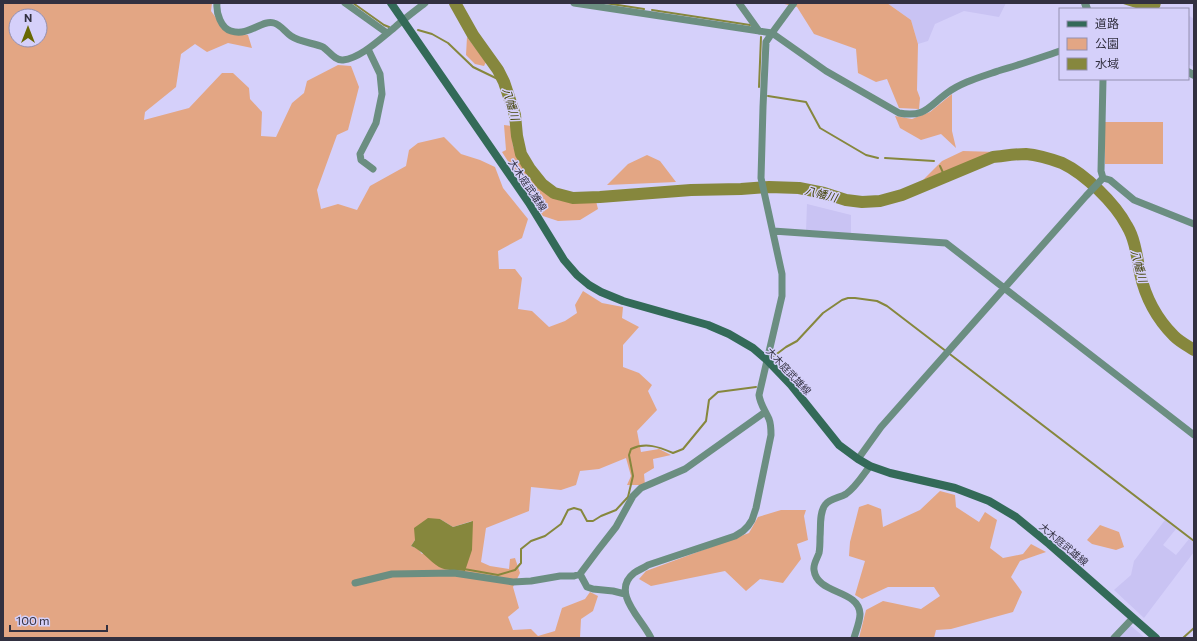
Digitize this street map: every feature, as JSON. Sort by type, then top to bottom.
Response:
[{"type":"main road","name":"大木庭武雄線","points":[[391,3],[530,203],[564,260],[577,276],[601,292],[623,301],[708,325],[729,334],[753,348],[791,385],[838,445],[870,466],[890,473],[955,488],[989,500],[1016,517],[1044,540],[1156,638]]},
{"type":"street","points":[[217,3],[219,16],[224,28],[230,31],[250,31],[266,22],[272,22],[278,24],[291,36],[323,48],[338,60],[344,60],[355,56],[368,49],[425,3]]},
{"type":"street","points":[[345,3],[387,33]]},
{"type":"street","points":[[574,3],[772,33],[826,71],[899,113],[910,115],[918,114],[927,109],[947,93],[976,79],[1059,51]]},
{"type":"street","points":[[739,3],[759,31]]},
{"type":"street","points":[[651,638],[628,602],[625,594],[626,584],[629,578],[635,572],[648,565],[735,536],[748,526],[756,508],[771,435],[771,426],[760,402],[760,394],[782,296],[782,274],[761,178],[766,42],[794,3]]},
{"type":"street","points":[[368,49],[380,74],[382,94],[376,123],[360,154],[360,160],[373,169]]},
{"type":"street","points":[[858,459],[881,427],[1102,179],[1103,80]]},
{"type":"street","points":[[1102,179],[1110,180],[1134,200],[1194,224]]},
{"type":"street","points":[[773,231],[946,243],[1194,435]]},
{"type":"street","points":[[356,583],[392,574],[454,573],[513,582],[531,581],[560,576],[574,576],[580,574],[616,527],[633,496],[641,488],[685,469],[765,412]]},
{"type":"street","points":[[854,638],[860,614],[858,606],[852,599],[824,585],[816,578],[814,569],[819,554],[822,510],[825,504],[845,495],[852,490],[870,466]]},
{"type":"street","points":[[580,574],[587,587],[625,594]]},
{"type":"street","points":[[1114,638],[1133,618]]},
{"type":"shaded area","points":[[887,3],[1006,3],[999,17],[964,11],[935,24],[928,41],[918,44],[911,20]]},
{"type":"shaded area","points":[[1189,16],[1194,19],[1194,67],[1189,64]]},
{"type":"shaded area","points":[[807,204],[851,215],[851,235],[806,231]]},
{"type":"shaded area","points":[[1165,520],[1176,529],[1163,545],[1176,555],[1189,539],[1194,543],[1194,552],[1144,618],[1114,590],[1131,575],[1134,561]]},
{"type":"shaded area","points":[[1130,625],[1145,638],[1118,638]]},
{"type":"green space","points":[[3,3],[212,3],[211,11],[226,32],[248,35],[252,48],[228,43],[207,52],[195,44],[181,54],[176,87],[145,112],[144,120],[189,108],[222,73],[233,73],[249,88],[250,99],[262,112],[261,136],[276,137],[292,103],[304,93],[307,81],[338,65],[351,66],[359,87],[348,130],[337,135],[317,190],[321,209],[338,204],[357,210],[370,186],[406,166],[409,150],[418,143],[444,137],[461,154],[495,167],[503,188],[528,219],[522,238],[498,251],[499,269],[515,269],[522,278],[518,309],[532,311],[549,327],[565,321],[577,313],[575,305],[583,291],[602,303],[623,307],[622,318],[639,327],[623,345],[623,367],[639,373],[652,385],[648,391],[657,410],[637,431],[641,452],[659,449],[671,455],[653,459],[654,468],[644,474],[645,485],[627,485],[631,476],[626,458],[599,469],[580,471],[576,485],[561,490],[531,487],[529,511],[486,528],[481,562],[490,566],[509,569],[510,559],[515,558],[520,573],[513,587],[519,608],[508,617],[513,630],[531,629],[538,636],[555,631],[562,608],[585,599],[590,592],[598,596],[593,611],[581,619],[580,638],[3,638]],"holes":[[[440,519],[453,527],[472,521],[422,554],[418,549],[411,546],[415,540]]]},
{"type":"green space","points":[[780,3],[887,3],[911,20],[918,44],[917,90],[920,98],[919,109],[899,108],[887,79],[876,82],[858,73],[856,49],[814,34],[797,7]]},
{"type":"green space","points":[[467,37],[486,62],[484,66],[475,64],[466,55]]},
{"type":"green space","points":[[952,94],[952,131],[956,148],[941,134],[921,140],[900,128],[895,116],[912,119],[930,112]]},
{"type":"green space","points":[[1105,122],[1163,122],[1163,164],[1105,164]]},
{"type":"green space","points":[[504,125],[511,126],[513,146],[519,161],[544,192],[558,200],[573,202],[596,201],[598,209],[580,220],[558,221],[543,216],[502,152],[506,150]]},
{"type":"green space","points":[[963,151],[996,152],[923,180],[942,161]]},
{"type":"green space","points":[[647,155],[660,161],[676,182],[607,185],[628,164]]},
{"type":"green space","points":[[940,491],[955,495],[956,507],[979,522],[985,512],[997,520],[990,548],[1003,558],[1023,554],[1031,544],[1046,552],[1020,561],[1011,577],[1022,592],[1013,612],[951,629],[936,630],[934,638],[859,638],[866,610],[883,601],[921,609],[940,596],[934,587],[888,587],[862,599],[855,595],[865,561],[849,556],[850,542],[859,507],[868,504],[881,509],[883,527],[920,510]]},
{"type":"green space","points":[[781,510],[806,510],[804,516],[808,540],[797,544],[801,559],[783,583],[760,579],[746,591],[725,571],[651,586],[639,579],[646,571],[749,533],[758,517]]},
{"type":"green space","points":[[1100,525],[1119,532],[1124,547],[1116,550],[1092,544],[1087,540]]},
{"type":"water","points":[[1120,3],[1161,3],[1159,8],[1136,8]]},
{"type":"water","points":[[428,518],[440,519],[453,527],[473,521],[472,550],[465,571],[448,570],[439,567],[419,550],[411,546],[415,540],[414,528]]},
{"type":"waterway","points":[[353,3],[389,27]]},
{"type":"waterway","name":"八幡川","points":[[455,3],[473,35],[498,70],[504,82],[515,115],[517,136],[521,154],[530,169],[542,184],[554,193],[573,198],[691,190],[769,187],[799,188],[824,193],[846,200],[862,202],[880,201],[902,195],[993,157],[1026,154],[1040,156],[1062,163],[1080,174],[1099,190],[1115,208],[1122,217],[1132,237],[1142,282],[1152,307],[1174,336],[1194,350]]},
{"type":"waterway","points":[[605,3],[644,9]]},
{"type":"waterway","points":[[652,10],[750,25]]},
{"type":"waterway","points":[[418,30],[432,34],[448,43],[473,67],[504,82]]},
{"type":"waterway","points":[[759,87],[761,37]]},
{"type":"waterway","points":[[768,96],[806,102],[820,128],[866,155],[878,158]]},
{"type":"waterway","points":[[885,158],[934,161]]},
{"type":"waterway","points":[[940,166],[945,177]]},
{"type":"waterway","points":[[774,356],[797,341],[823,313],[842,300],[855,298],[877,301],[887,306],[1194,541]]},
{"type":"waterway","points":[[464,569],[498,575],[515,570],[521,563],[521,549],[531,541],[545,536],[561,524],[568,510],[574,508],[581,510],[587,521],[593,521],[616,510],[628,497],[633,476],[629,455],[631,449],[642,446],[652,446],[673,453],[683,449],[706,421],[709,400],[718,392],[756,387]]},
{"type":"waterway","points":[[1183,638],[1194,628]]}]
